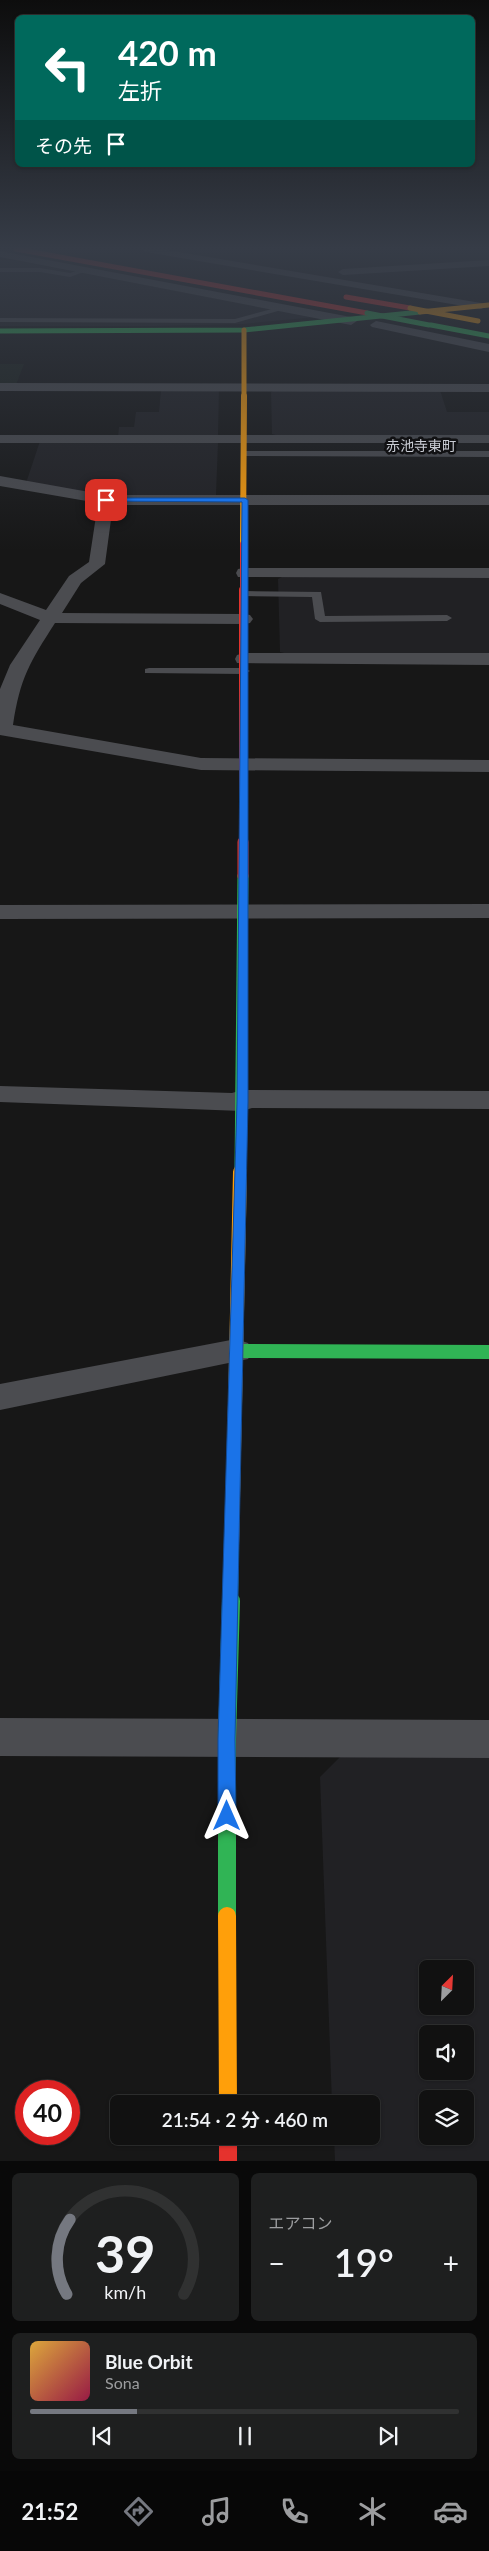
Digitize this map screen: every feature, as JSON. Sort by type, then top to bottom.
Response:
[{"type":"main road","points":[[228,2095],[227,1739],[242,1100],[244,350]]},
{"type":"main road","points":[[236,1351],[489,1352]]},
{"type":"main road","points":[[228,2145],[228,2161]]},
{"type":"street","points":[[0,388],[489,388]]},
{"type":"street","points":[[0,439],[489,439]]},
{"type":"street","points":[[0,481],[106,500],[489,500]]},
{"type":"street","points":[[106,500],[97,564],[75,580],[52,618],[19,665],[8,692],[1,729],[201,764],[489,766]]},
{"type":"street","points":[[244,573],[489,573]]},
{"type":"street","points":[[0,598],[52,618],[244,619]]},
{"type":"street","points":[[244,665],[489,659]]},
{"type":"street","points":[[0,912],[242,910],[489,911]]},
{"type":"street","points":[[0,1094],[242,1100],[489,1100]]},
{"type":"street","points":[[0,1397],[236,1351]]},
{"type":"street","points":[[0,1736],[227,1739],[489,1739]]},
{"type":"lane","points":[[245,454],[489,454]]},
{"type":"lane","points":[[244,594],[317,594],[320,618],[447,618]]},
{"type":"lane","points":[[148,671],[244,665]]},
{"type":"shaded area","points":[[0,364],[24,364],[16,385],[0,385]]},
{"type":"shaded area","points":[[277,389],[440,390],[447,412],[489,412],[489,437],[282,437],[272,434],[271,392]]},
{"type":"shaded area","points":[[161,390],[219,390],[218,436],[118,437],[119,427],[134,427],[136,412],[159,412]]},
{"type":"shaded area","points":[[40,441],[218,443],[216,495],[207,498],[103,498],[26,483]]},
{"type":"shaded area","points":[[286,575],[489,576],[489,656],[292,655],[280,652],[278,579]]},
{"type":"shaded area","points":[[342,1755],[489,1755],[489,2161],[335,2161],[334,2145],[380,2145],[380,2095],[332,2095],[320,1777]]},
{"type":"traffic: fast","points":[[240,1169],[243,876]]},
{"type":"traffic: fast","points":[[236,1351],[489,1352]]},
{"type":"traffic: fast","points":[[227,1916],[227,1739],[232,1546]]},
{"type":"traffic: slow","points":[[243,544],[244,350]]},
{"type":"traffic: slow","points":[[232,1546],[240,1169]]},
{"type":"traffic: slow","points":[[227,1916],[228,2095]]},
{"type":"traffic: jam","points":[[243,544],[243,876]]},
{"type":"traffic: jam","points":[[228,2145],[228,2161]]},
{"type":"district","name":"赤池寺東町","points":[[421,445]]},
{"type":"route","points":[[106,500],[245,500],[242,1102],[227,1739],[227,1816]]}]
